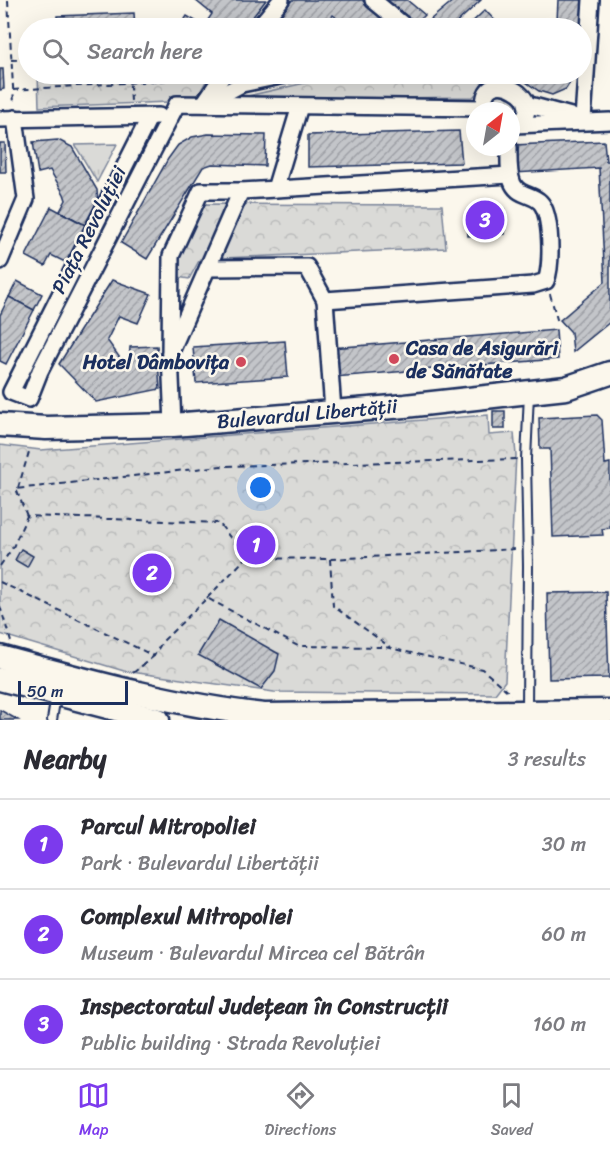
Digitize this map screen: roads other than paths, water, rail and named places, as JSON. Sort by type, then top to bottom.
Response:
[{"type":"main road","name":"Bulevardul Libertății","points":[[0,425],[59,428],[173,425],[529,393],[583,385],[610,373]]},
{"type":"main road","points":[[6,652],[131,693],[218,710],[253,714],[318,716],[520,705],[610,711]]},
{"type":"main road","points":[[0,679],[127,717],[158,720]]},
{"type":"street","points":[[266,18],[281,0]]},
{"type":"street","points":[[373,0],[395,18]]},
{"type":"street","points":[[590,18],[591,0]]},
{"type":"street","points":[[202,105],[216,84]]},
{"type":"street","points":[[202,105],[242,84]]},
{"type":"street","points":[[486,102],[489,93],[497,84]]},
{"type":"street","points":[[507,84],[520,92],[526,104],[524,115],[520,119]]},
{"type":"street","points":[[587,119],[588,84]]},
{"type":"street","points":[[0,261],[5,235],[24,208],[26,191],[7,119],[132,115],[170,117],[177,104],[466,109]]},
{"type":"street","points":[[526,104],[587,119],[610,121]]},
{"type":"street","points":[[275,189],[300,106]]},
{"type":"street","name":"Piața Revoluției","points":[[150,116],[11,392],[29,399],[40,371],[170,117]]},
{"type":"street","points":[[520,125],[587,119]]},
{"type":"street","points":[[325,300],[533,285],[546,281],[550,271],[546,211],[536,199],[519,192],[506,175],[503,156]]},
{"type":"street","points":[[506,175],[508,156]]},
{"type":"street","points":[[173,425],[170,354],[171,256],[201,191],[275,189],[506,175]]},
{"type":"street","points":[[170,354],[241,190]]},
{"type":"street","points":[[208,268],[307,267],[325,300],[333,411]]},
{"type":"lane","points":[[520,705],[528,548],[526,459],[529,393]]},
{"type":"lane","points":[[52,720],[56,695]]},
{"type":"place","name":"Inspectoratul Județean în Construcții","points":[[485,220]]},
{"type":"place","name":"Casa de Asigurări de Sănătate","points":[[394,359]]},
{"type":"place","name":"Hotel Dâmbovița","points":[[241,362]]},
{"type":"place","name":"Parcul Mitropoliei","points":[[256,545]]},
{"type":"place","name":"Complexul Mitropoliei","points":[[152,573]]}]
